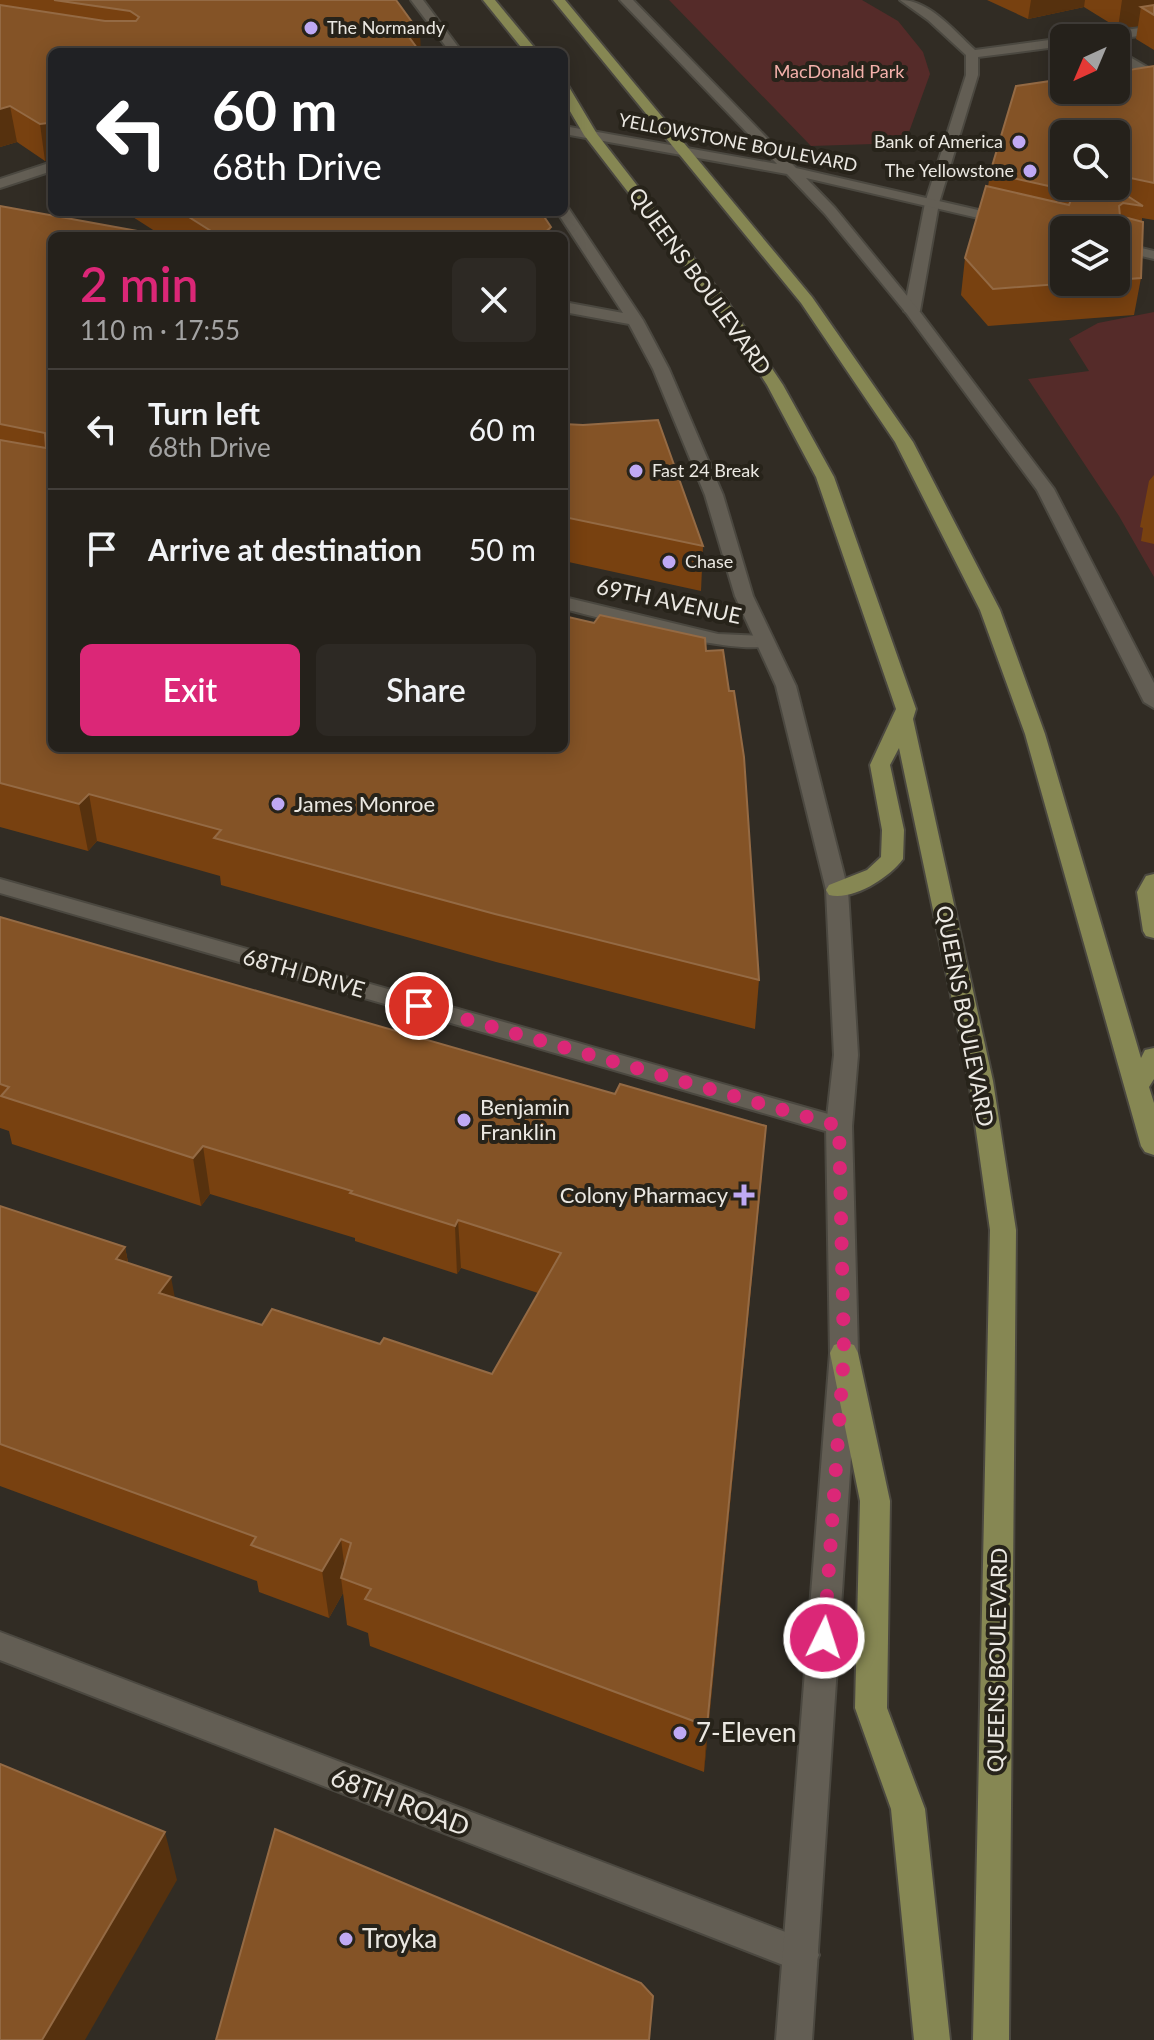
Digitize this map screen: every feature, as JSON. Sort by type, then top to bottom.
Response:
[{"type":"main road","points":[[489,0],[529,48]]},
{"type":"main road","points":[[559,0],[807,300],[904,442],[990,610],[1035,734],[1154,1146]]},
{"type":"main road","name":"QUEENS BOULEVARD","points":[[568,97],[591,135],[722,304],[775,385],[825,477],[906,709],[903,719],[981,1081],[1003,1230],[991,2040]]},
{"type":"main road","points":[[837,890],[875,875],[892,859],[893,830],[880,765],[903,719]]},
{"type":"main road","points":[[1154,881],[1148,892],[1154,931]]},
{"type":"main road","points":[[1137,1087],[1154,1056]]},
{"type":"main road","points":[[844,1353],[875,1501],[871,1708],[908,1809],[932,2040]]},
{"type":"street","points":[[417,0],[453,48]]},
{"type":"street","points":[[626,0],[830,211],[912,311],[1045,489],[1154,702]]},
{"type":"street","points":[[906,0],[932,17],[972,54],[972,75],[932,203],[912,311]]},
{"type":"street","points":[[1130,33],[1154,30]]},
{"type":"street","points":[[972,54],[1050,44]]},
{"type":"street","points":[[1130,62],[1154,77]]},
{"type":"street","name":"YELLOWSTONE BOULEVARD","points":[[568,131],[792,171],[1050,231]]},
{"type":"street","points":[[0,184],[48,167]]},
{"type":"street","points":[[567,216],[635,320],[661,369],[714,495],[744,596],[786,686],[837,890],[846,1055],[839,1126],[844,1353],[794,2040]]},
{"type":"street","points":[[1130,249],[1154,255]]},
{"type":"street","points":[[568,308],[635,320]]},
{"type":"street","name":"69TH AVENUE","points":[[568,604],[718,640],[764,642]]},
{"type":"street","name":"68TH DRIVE","points":[[0,886],[839,1126]]},
{"type":"street","name":"68TH ROAD","points":[[0,1646],[801,1955]]},
{"type":"green space","name":"MacDonald Park","points":[[669,0],[862,0],[898,21],[923,52],[930,74],[905,143],[811,146]]},
{"type":"green space","points":[[1154,312],[1154,577],[1119,516],[1028,379],[1089,371],[1069,339],[1098,323]]},
{"type":"building","points":[[54,0],[396,0],[420,33],[409,37],[417,48],[48,48],[48,123],[40,124],[10,106],[0,109],[0,5],[105,21],[136,21],[139,17],[130,11]]},
{"type":"building","points":[[1154,5],[1154,15],[1141,7]]},
{"type":"building","points":[[1154,66],[1154,183],[1130,178],[1130,120],[1050,120],[1050,186],[990,173],[1016,86],[1050,81],[1050,104],[1130,104],[1130,70]]},
{"type":"building","points":[[986,186],[1069,205],[1071,200],[1130,198],[1143,206],[1123,203],[1119,206],[1120,216],[1050,216],[1050,285],[993,289],[965,258]]},
{"type":"building","points":[[0,206],[143,232],[48,232],[48,752],[568,752],[568,617],[594,623],[600,615],[705,638],[706,651],[723,650],[729,691],[734,691],[744,757],[759,980],[495,914],[214,838],[221,830],[89,794],[79,804],[0,783],[0,440],[46,448],[45,433],[0,424]]},
{"type":"building","points":[[187,216],[544,216],[551,227],[545,232],[213,232]]},
{"type":"building","points":[[1130,219],[1143,222],[1141,278],[1130,279]]},
{"type":"building","points":[[658,420],[703,546],[568,518],[568,424]]},
{"type":"building","points":[[0,917],[615,1094],[620,1084],[766,1126],[707,1726],[365,1599],[371,1589],[341,1578],[351,1543],[341,1539],[322,1571],[251,1545],[256,1537],[0,1444],[0,1206],[125,1247],[116,1259],[171,1277],[159,1293],[262,1325],[272,1309],[380,1344],[384,1338],[492,1374],[561,1253],[458,1220],[455,1226],[203,1146],[193,1158],[1,1096],[9,1087],[0,1084]]},
{"type":"building","points":[[0,1764],[165,1832],[42,2040],[0,2040]]},
{"type":"building","points":[[275,1829],[641,1983],[653,1996],[649,2040],[216,2040]]},
{"type":"place","name":"The Normandy","points":[[311,28]]},
{"type":"place","name":"Bank of America","points":[[1019,142]]},
{"type":"place","name":"The Yellowstone","points":[[1030,171]]},
{"type":"place","name":"Fast 24 Break","points":[[636,471]]},
{"type":"place","name":"Chase","points":[[669,562]]},
{"type":"place","name":"James Monroe","points":[[278,804]]},
{"type":"place","name":"Benjamin Franklin","points":[[464,1120]]},
{"type":"place","name":"Colony Pharmacy","points":[[744,1195]]},
{"type":"place","name":"7-Eleven","points":[[680,1733]]},
{"type":"place","name":"Troyka","points":[[346,1939]]},
{"type":"route","points":[[419,1006],[839,1126],[844,1353],[824,1638]]}]
